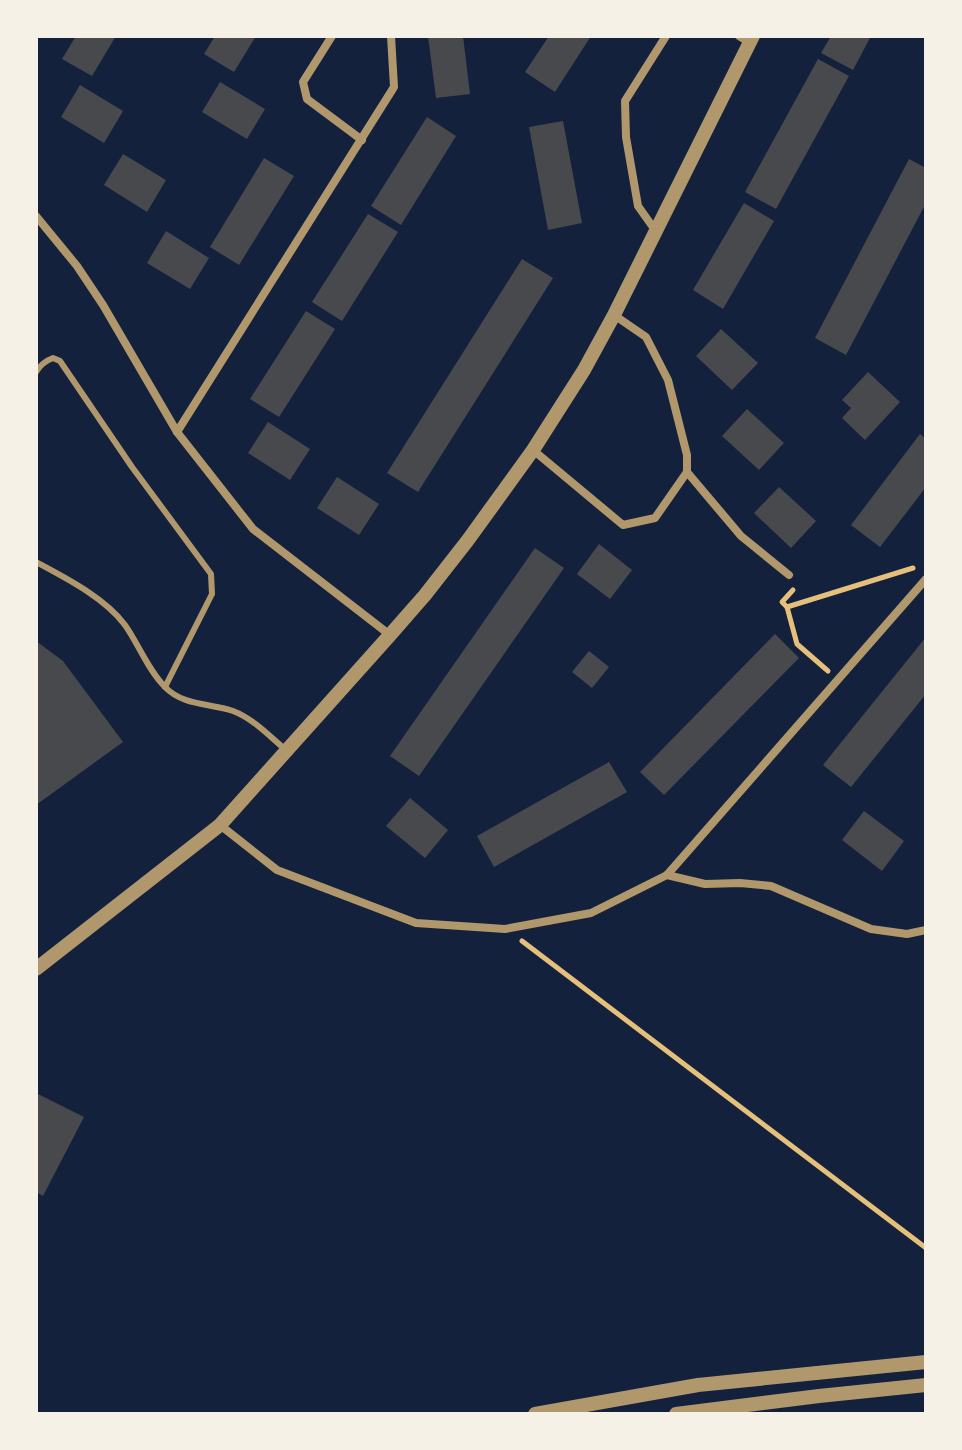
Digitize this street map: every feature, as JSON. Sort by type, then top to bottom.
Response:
[{"type":"street","points":[[332,36],[303,82],[307,99],[362,140]]},
{"type":"street","points":[[177,432],[394,87],[391,36]]},
{"type":"street","points":[[655,230],[638,206],[626,137],[625,101],[666,36]]},
{"type":"street","points":[[36,969],[220,825],[451,562],[533,450],[584,370],[614,315],[747,38]]},
{"type":"street","points":[[36,216],[77,266],[103,305],[177,432],[253,529],[390,635]]},
{"type":"street","points":[[533,450],[623,525],[655,518],[687,472],[687,455],[668,380],[646,337],[614,315]]},
{"type":"street","points":[[687,472],[741,536],[789,575]]},
{"type":"street","points":[[220,825],[277,870],[416,923],[505,929],[591,913],[667,875],[926,579]]},
{"type":"street","points":[[667,875],[705,884],[771,886],[871,929],[907,934],[926,930]]},
{"type":"street","points":[[535,1414],[698,1385],[926,1362]]},
{"type":"street","points":[[795,1375],[798,1398]]},
{"type":"street","points":[[676,1414],[926,1385]]},
{"type":"lane","points":[[36,372],[46,361],[53,358],[60,361],[132,467],[211,574],[212,594],[165,687]]},
{"type":"lane","points":[[36,562],[72,581],[124,623],[165,687],[184,700],[235,712],[256,724],[287,751]]},
{"type":"path","points":[[787,607],[914,568],[926,568]]},
{"type":"path","points":[[788,595],[782,602],[787,607],[797,644],[839,681]]},
{"type":"path","points":[[505,929],[926,1248]]},
{"type":"building","points":[[76,36],[116,36],[92,76],[62,59]]},
{"type":"building","points":[[215,36],[256,36],[234,72],[204,54]]},
{"type":"building","points":[[428,36],[463,36],[470,94],[436,98]]},
{"type":"building","points":[[549,36],[591,36],[555,92],[525,72]]},
{"type":"building","points":[[831,36],[871,36],[853,70],[821,53]]},
{"type":"building","points":[[818,59],[849,76],[776,209],[745,192]]},
{"type":"building","points":[[220,82],[265,109],[247,139],[202,112]]},
{"type":"building","points":[[80,85],[123,111],[104,143],[61,117]]},
{"type":"building","points":[[427,117],[456,136],[401,225],[371,206]]},
{"type":"building","points":[[563,121],[582,223],[548,230],[529,127]]},
{"type":"building","points":[[123,154],[166,180],[147,212],[104,185]]},
{"type":"building","points":[[264,158],[294,176],[239,265],[210,247]]},
{"type":"building","points":[[909,159],[926,168],[926,203],[846,355],[815,338]]},
{"type":"building","points":[[744,203],[774,221],[723,309],[693,290]]},
{"type":"building","points":[[368,214],[398,232],[342,321],[312,302]]},
{"type":"building","points":[[166,231],[209,258],[190,289],[147,263]]},
{"type":"building","points":[[522,259],[553,278],[418,492],[387,473]]},
{"type":"building","points":[[306,311],[335,329],[279,417],[250,399]]},
{"type":"building","points":[[721,329],[758,363],[732,390],[696,356]]},
{"type":"building","points":[[868,372],[900,402],[865,440],[842,418],[851,408],[842,400]]},
{"type":"building","points":[[747,409],[784,443],[759,470],[722,436]]},
{"type":"building","points":[[268,422],[310,449],[290,480],[248,453]]},
{"type":"building","points":[[920,434],[926,439],[926,487],[880,547],[851,525]]},
{"type":"building","points":[[337,477],[379,504],[359,535],[317,508]]},
{"type":"building","points":[[779,487],[816,521],[791,548],[754,513]]},
{"type":"building","points":[[599,544],[632,570],[610,599],[577,574]]},
{"type":"building","points":[[535,548],[564,568],[419,776],[390,756]]},
{"type":"building","points":[[775,634],[799,658],[664,795],[640,772]]},
{"type":"building","points":[[926,637],[926,694],[851,787],[823,765]]},
{"type":"building","points":[[36,641],[63,661],[123,742],[36,805]]},
{"type":"building","points":[[589,651],[609,667],[592,688],[572,672]]},
{"type":"building","points":[[609,762],[627,792],[494,867],[477,836]]},
{"type":"building","points":[[410,798],[448,830],[425,858],[386,826]]},
{"type":"building","points":[[864,811],[904,841],[882,871],[842,840]]},
{"type":"building","points":[[36,1093],[84,1117],[43,1196],[36,1192]]}]
